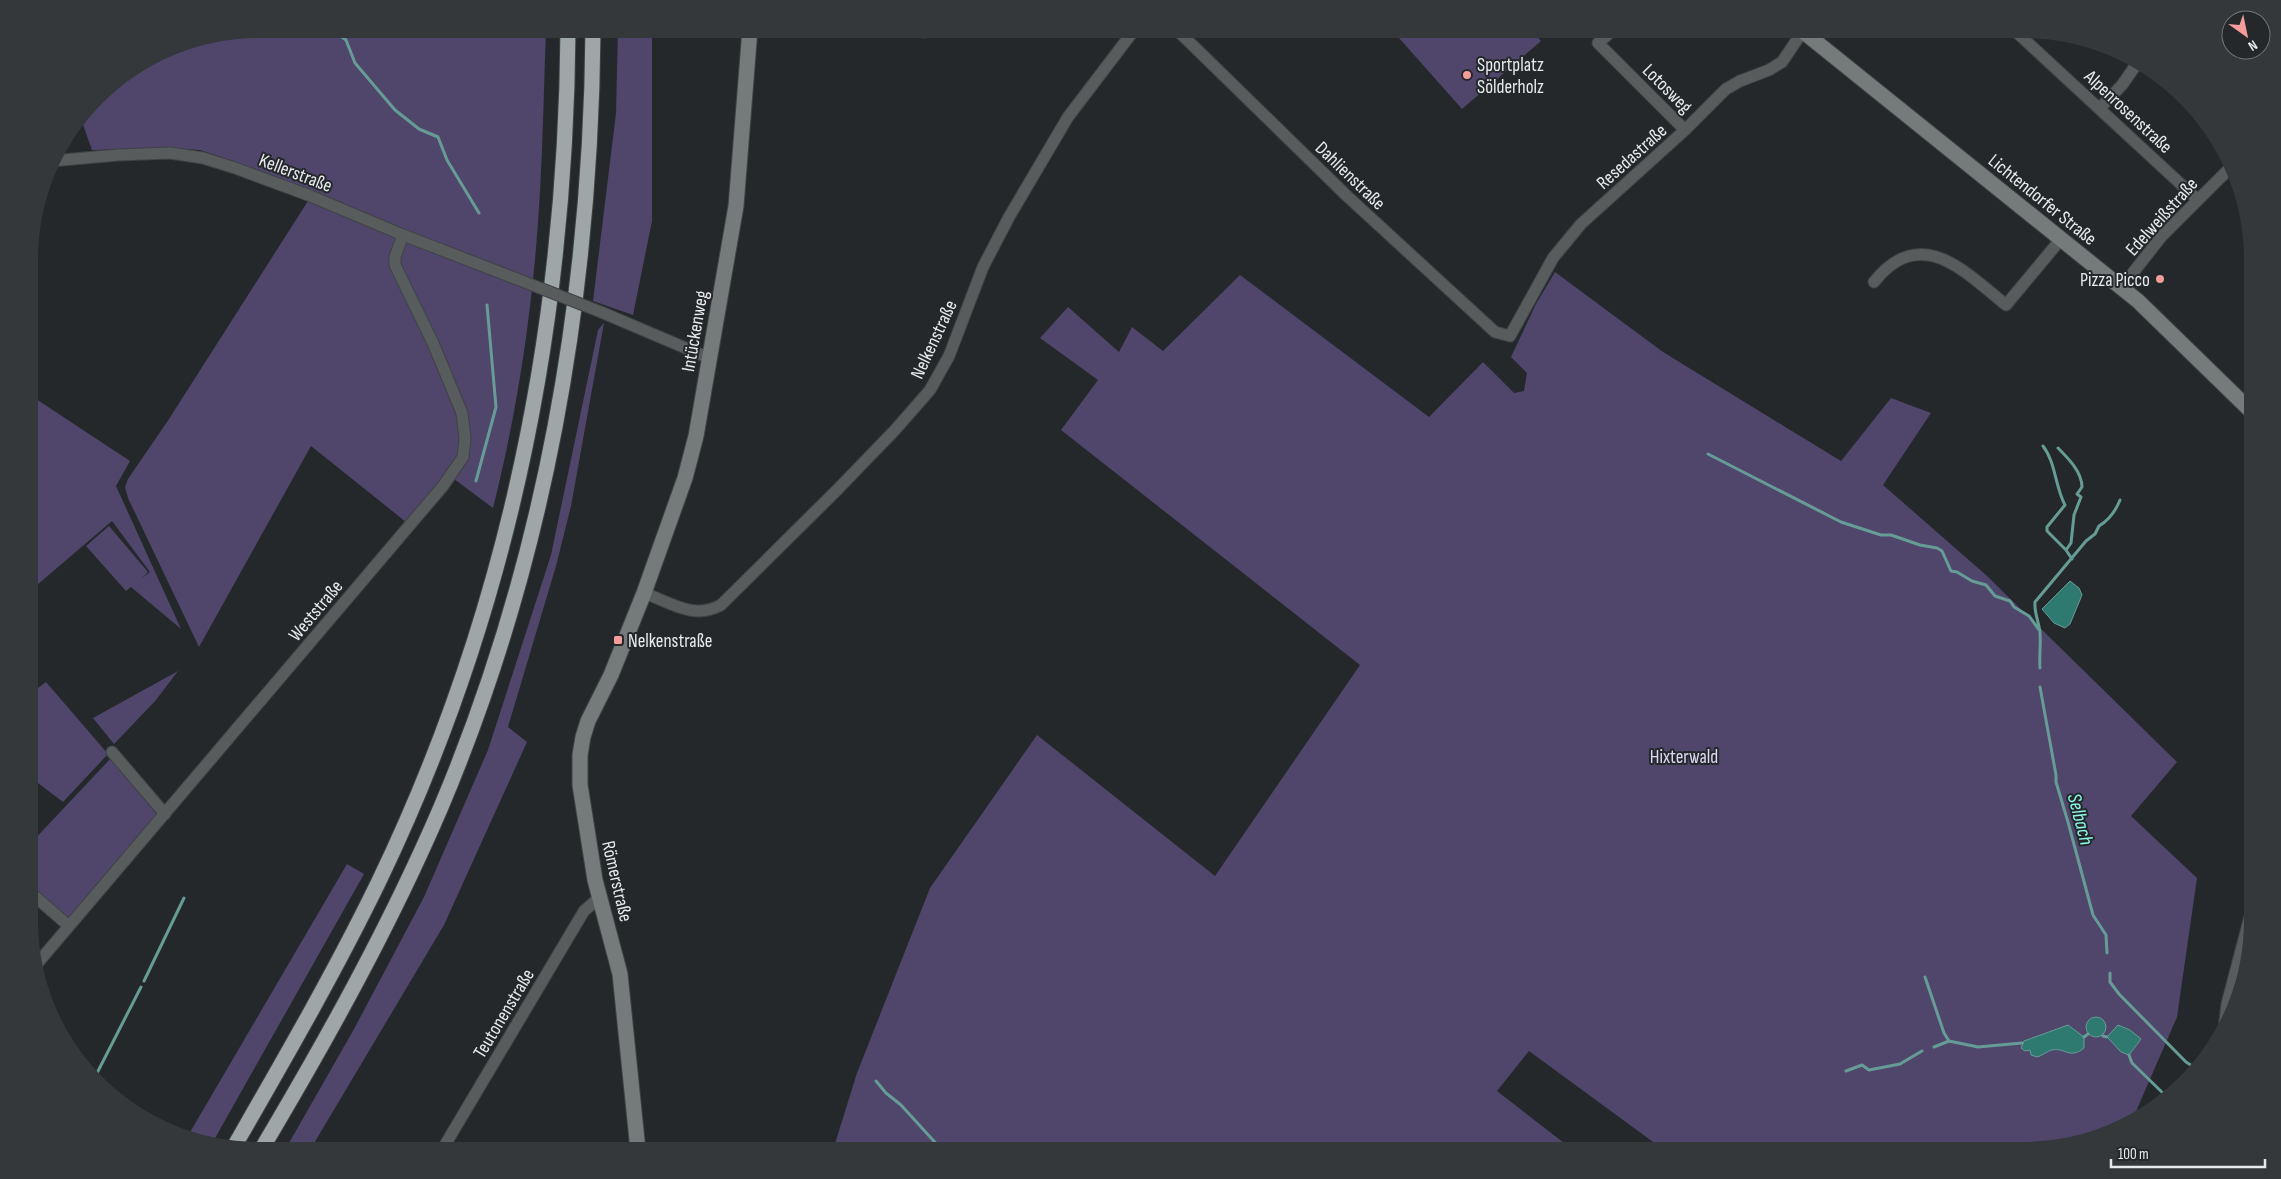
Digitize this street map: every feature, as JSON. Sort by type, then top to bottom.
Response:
[{"type":"highway","points":[[237,1141],[312,1010],[380,879],[431,762],[472,650],[516,492],[529,434],[548,315],[557,242],[568,38]]},
{"type":"highway","points":[[266,1142],[367,963],[437,815],[474,722],[524,566],[552,448],[568,356],[582,243],[593,78],[593,38]]},
{"type":"street","name":"Intückenweg","points":[[629,629],[644,594],[685,478],[696,436],[736,206],[749,38]]},
{"type":"street","name":"Nelkenstraße","points":[[644,594],[689,611],[701,613],[721,605],[895,430],[930,390],[948,356],[983,267],[1009,217],[1068,117],[1128,38]]},
{"type":"street","name":"Dahlienstraße","points":[[1185,38],[1347,196],[1495,332],[1510,336]]},
{"type":"street","name":"Lotosweg","points":[[1604,38],[1598,43],[1685,130]]},
{"type":"street","name":"Resedastraße","points":[[1510,336],[1540,278],[1577,228],[1685,130],[1726,89],[1740,81],[1770,70],[1782,62],[1797,38]]},
{"type":"street","name":"Lichtendorfer Straße","points":[[1812,38],[2121,288],[2172,333],[2244,404]]},
{"type":"street","name":"Alpenrosenstraße","points":[[2023,38],[2198,200]]},
{"type":"street","points":[[2100,108],[2122,85],[2134,68]]},
{"type":"street","name":"Kellerstraße","points":[[60,160],[170,153],[203,158],[308,195],[403,235],[601,312],[710,358]]},
{"type":"street","name":"Edelweißstraße","points":[[2121,288],[2161,237],[2226,172]]},
{"type":"street","name":"Weststraße","points":[[41,959],[443,486],[463,457],[465,438],[462,413],[433,343],[395,264],[395,257],[403,235]]},
{"type":"street","points":[[1874,282],[1883,270],[1894,262],[1913,256],[1931,255],[1950,261],[2006,305],[2061,239]]},
{"type":"street","name":"Römerstraße","points":[[629,629],[611,675],[588,720],[582,737],[579,769],[585,820],[599,898],[620,974],[637,1142]]},
{"type":"street","points":[[112,752],[165,814]]},
{"type":"street","name":"Teutonenstraße","points":[[447,1142],[584,912],[599,898]]},
{"type":"street","points":[[38,899],[68,926]]},
{"type":"street","points":[[2227,1005],[2242,946]]},
{"type":"green space","points":[[244,38],[546,38],[541,172],[534,272],[518,391],[493,508],[454,479],[469,436],[398,265],[406,234],[239,163],[200,150],[172,148],[92,150],[83,124],[102,102],[124,83],[148,67],[174,54],[201,45]]},
{"type":"green space","points":[[618,38],[652,38],[652,221],[633,315],[593,301],[616,113]]},
{"type":"green space","name":"Sportplatz Sölderholz","points":[[1399,38],[1538,38],[1541,41],[1462,109]]},
{"type":"green space","points":[[308,201],[400,237],[391,261],[429,343],[461,427],[459,455],[454,465],[406,522],[311,446],[199,647],[128,498],[125,487],[128,479],[169,419]]},
{"type":"green space","name":"Hixterwald","points":[[1555,272],[1663,352],[1841,461],[1891,398],[1931,413],[1883,485],[1986,575],[2177,762],[2131,816],[2197,878],[2177,1017],[2137,1109],[2094,1130],[2052,1140],[2023,1142],[1653,1142],[1529,1051],[1497,1091],[1563,1142],[835,1142],[857,1073],[930,888],[1037,735],[1215,876],[1360,665],[1061,430],[1098,380],[1040,338],[1068,307],[1119,352],[1132,327],[1163,351],[1240,275],[1429,417],[1483,362],[1514,393],[1524,391],[1527,373],[1511,357],[1536,304]]},
{"type":"green space","points":[[604,323],[571,506],[556,566],[508,727],[527,742],[444,925],[315,1142],[290,1142],[354,1029],[424,897],[488,750],[551,555],[598,330]]},
{"type":"green space","points":[[38,400],[130,461],[116,486],[181,629],[131,587],[126,591],[86,546],[109,526],[148,572],[141,579],[150,572],[112,521],[38,584]]},
{"type":"green space","points":[[178,671],[156,700],[114,744],[93,718]]},
{"type":"green space","points":[[46,682],[108,754],[63,802],[38,783],[38,688]]},
{"type":"green space","points":[[111,758],[158,816],[68,921],[38,895],[38,836]]},
{"type":"green space","points":[[347,864],[364,874],[216,1137],[191,1131]]},
{"type":"shaded area","points":[[2070,581],[2079,588],[2082,595],[2070,624],[2065,628],[2054,623],[2042,609]]},
{"type":"shaded area","points":[[2096,1017],[2103,1020],[2106,1027],[2103,1034],[2096,1037],[2089,1034],[2086,1027],[2089,1020]]},
{"type":"shaded area","points":[[2068,1025],[2084,1037],[2084,1048],[2079,1051],[2071,1053],[2052,1050],[2037,1057],[2031,1055],[2030,1050],[2025,1051],[2021,1048],[2024,1041]]},
{"type":"shaded area","points":[[2118,1025],[2130,1030],[2141,1039],[2129,1055],[2121,1052],[2107,1037]]},
{"type":"waterway","points":[[343,38],[346,40],[355,63],[395,110],[419,129],[438,137],[447,160],[479,213]]},
{"type":"waterway","points":[[476,481],[496,407],[487,305]]},
{"type":"waterway","points":[[2043,446],[2051,460],[2059,491],[2065,505],[2047,527],[2047,531],[2066,550]]},
{"type":"waterway","points":[[2058,448],[2074,466],[2080,476],[2082,487],[2077,494],[2081,497],[2074,515],[2071,543],[2066,550],[2072,559]]},
{"type":"waterway","points":[[1708,454],[1841,522],[1881,535],[1891,535],[1920,545],[1937,548],[1942,551],[1951,571],[1986,585],[1995,596],[2010,601],[2014,607],[2029,616],[2040,631]]},
{"type":"waterway","name":"Selbach","points":[[2040,668],[2040,633],[2035,602],[2086,541],[2095,534],[2099,526],[2112,514],[2120,500]]},
{"type":"waterway","name":"Selbach","points":[[2040,687],[2056,782],[2093,915],[2106,935],[2107,953]]},
{"type":"waterway","points":[[144,981],[184,898]]},
{"type":"waterway","name":"Selbach","points":[[2110,973],[2110,982],[2119,994],[2190,1065]]},
{"type":"waterway","points":[[1925,977],[1944,1033],[1949,1041]]},
{"type":"waterway","points":[[98,1072],[141,987]]},
{"type":"waterway","points":[[2084,1037],[2088,1034]]},
{"type":"waterway","points":[[2103,1036],[2107,1037]]},
{"type":"waterway","points":[[1934,1047],[1949,1041],[1978,1047],[2022,1043]]},
{"type":"waterway","points":[[1846,1071],[1862,1065],[1869,1070],[1900,1064],[1922,1051]]},
{"type":"waterway","points":[[2129,1055],[2132,1063],[2162,1092]]},
{"type":"waterway","points":[[876,1081],[935,1142]]},
{"type":"place","name":"Sportplatz Sölderholz","points":[[1467,75]]},
{"type":"place","name":"Pizza Picco","points":[[2160,279]]},
{"type":"place","name":"Nelkenstraße","points":[[618,640]]}]
